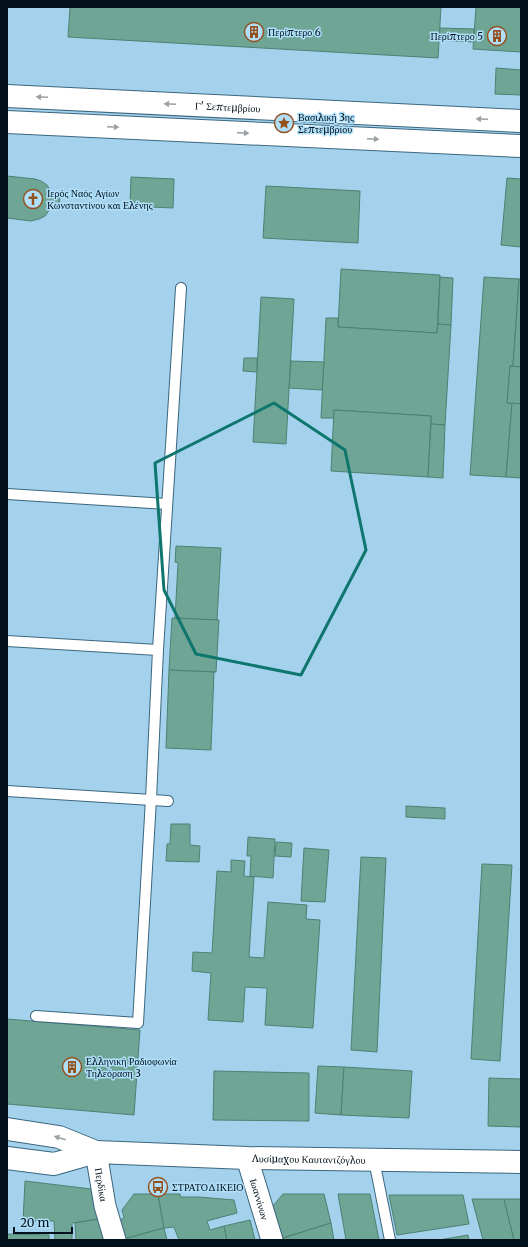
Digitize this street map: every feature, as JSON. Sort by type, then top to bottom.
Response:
[{"type":"main road","name":"Γ' Σεπτεμβρίου","points":[[7,96],[521,121]]},
{"type":"main road","points":[[7,122],[520,146]]},
{"type":"main road","name":"Λυσίμαχου Καυταντζόγλου","points":[[7,1129],[59,1137],[96,1152]]},
{"type":"main road","name":"Λυσίμαχου Καυταντζόγλου","points":[[7,1158],[54,1164],[96,1152],[247,1158],[521,1162]]},
{"type":"street","name":"Περδίκα","points":[[96,1152],[105,1206],[115,1240]]},
{"type":"street","name":"Ιωαννίνων","points":[[247,1158],[272,1240]]},
{"type":"lane","points":[[36,1016],[138,1023],[158,650],[181,288]]},
{"type":"lane","points":[[7,494],[167,504]]},
{"type":"lane","points":[[7,641],[158,650]]},
{"type":"lane","points":[[7,791],[168,801]]},
{"type":"lane","points":[[374,1160],[390,1240]]},
{"type":"highlighted area","points":[[274,403],[345,450],[366,550],[301,675],[196,654],[164,590],[155,463]]},
{"type":"building","name":"Περίπτερο 6","points":[[70,7],[441,7],[438,58],[68,37]]},
{"type":"building","name":"Περίπτερο 5","points":[[476,7],[521,7],[521,52],[473,49]]},
{"type":"building","points":[[440,28],[474,29],[473,42],[439,40]]},
{"type":"building","points":[[496,68],[521,70],[521,95],[495,94]]},
{"type":"building","name":"Ιερός Ναός Αγίων Κωνσταντίνου και Ελένης","points":[[7,176],[41,181],[47,185],[51,191],[58,195],[60,200],[58,206],[50,209],[45,216],[31,221],[7,218]]},
{"type":"building","points":[[131,177],[174,179],[173,208],[130,206]]},
{"type":"building","points":[[507,178],[521,179],[521,247],[501,245]]},
{"type":"building","points":[[266,186],[360,191],[358,243],[263,238]]},
{"type":"building","points":[[341,269],[440,275],[437,333],[338,327]]},
{"type":"building","points":[[440,277],[453,278],[451,325],[438,324]]},
{"type":"building","points":[[484,277],[519,279],[513,366],[510,366],[507,403],[512,403],[506,477],[470,475]]},
{"type":"building","points":[[519,279],[521,279],[521,367],[513,366]]},
{"type":"building","points":[[261,297],[294,299],[286,444],[253,442]]},
{"type":"building","points":[[326,318],[338,318],[338,327],[437,333],[438,324],[451,325],[445,425],[431,424],[431,416],[334,410],[334,418],[321,418]]},
{"type":"building","points":[[244,358],[257,358],[257,372],[243,371]]},
{"type":"building","points":[[291,361],[324,362],[322,390],[289,388]]},
{"type":"building","points":[[510,366],[521,367],[521,404],[507,403]]},
{"type":"building","points":[[512,403],[521,404],[521,478],[506,477]]},
{"type":"building","points":[[334,410],[431,416],[428,477],[331,471]]},
{"type":"building","points":[[431,424],[445,425],[443,478],[428,477]]},
{"type":"building","points":[[176,546],[221,548],[217,620],[175,618],[178,563],[175,562]]},
{"type":"building","points":[[172,618],[219,620],[216,672],[169,670]]},
{"type":"building","points":[[169,670],[214,672],[211,750],[166,748]]},
{"type":"building","points":[[406,806],[445,808],[445,819],[406,817]]},
{"type":"building","points":[[171,824],[190,824],[190,845],[200,846],[199,862],[166,861],[167,844],[170,844]]},
{"type":"building","points":[[248,837],[275,839],[273,878],[250,876],[251,856],[247,856]]},
{"type":"building","points":[[276,842],[292,843],[291,857],[275,856]]},
{"type":"building","points":[[304,848],[329,850],[325,902],[301,901]]},
{"type":"building","points":[[361,857],[386,858],[377,1052],[351,1050]]},
{"type":"building","points":[[231,860],[245,861],[244,876],[254,877],[249,957],[264,958],[268,902],[307,905],[306,919],[320,920],[313,1028],[265,1025],[267,988],[245,987],[243,1022],[208,1020],[211,973],[192,971],[193,952],[212,953],[217,871],[231,872]]},
{"type":"building","points":[[482,864],[512,865],[500,1061],[471,1059]]},
{"type":"building","name":"Ελληνική Ραδιοφωνία Τηλεόραση 3","points":[[7,1019],[140,1030],[134,1115],[7,1104]]},
{"type":"building","points":[[318,1066],[344,1067],[341,1115],[315,1113]]},
{"type":"building","points":[[344,1067],[412,1071],[409,1118],[341,1115]]},
{"type":"building","points":[[214,1071],[309,1073],[309,1121],[213,1120]]},
{"type":"building","points":[[489,1078],[521,1079],[521,1127],[488,1126]]},
{"type":"building","points":[[25,1181],[91,1189],[99,1219],[72,1223],[72,1240],[55,1240],[54,1221],[23,1221]]},
{"type":"building","points":[[134,1194],[158,1194],[164,1228],[124,1239],[119,1222],[124,1217],[122,1210]]},
{"type":"building","points":[[158,1194],[180,1194],[181,1197],[234,1200],[237,1213],[207,1221],[210,1230],[224,1226],[227,1240],[179,1240],[174,1227],[164,1228]]},
{"type":"building","points":[[283,1194],[324,1194],[331,1223],[283,1238],[272,1207]]},
{"type":"building","points":[[338,1194],[370,1194],[379,1240],[346,1240]]},
{"type":"building","points":[[389,1195],[463,1195],[469,1224],[397,1235]]},
{"type":"building","points":[[472,1199],[504,1199],[514,1240],[483,1240]]},
{"type":"building","points":[[504,1199],[521,1199],[521,1240],[514,1240]]},
{"type":"building","points":[[99,1219],[105,1240],[76,1240],[75,1223]]},
{"type":"building","points":[[250,1220],[255,1240],[227,1240],[224,1226]]},
{"type":"building","points":[[331,1223],[334,1240],[283,1240],[283,1238]]},
{"type":"building","points":[[164,1228],[167,1240],[124,1240],[124,1239]]},
{"type":"building","points":[[7,1234],[49,1235],[49,1240],[7,1240]]},
{"type":"building","points":[[468,1235],[469,1240],[439,1240]]},
{"type":"place","name":"Περίπτερο 6","points":[[254,32]]},
{"type":"place","name":"Περίπτερο 5","points":[[497,36]]},
{"type":"place","name":"Βασιλική 3ης Σεπτεμβρίου","points":[[284,123]]},
{"type":"place","name":"Ιερός Ναός Αγίων Κωνσταντίνου και Ελένης","points":[[33,199]]},
{"type":"place","name":"Ελληνική Ραδιοφωνία Τηλεόραση 3","points":[[72,1067]]},
{"type":"place","name":"ΣΤΡΑΤΟΔΙΚΕΙΟ","points":[[158,1187]]}]
